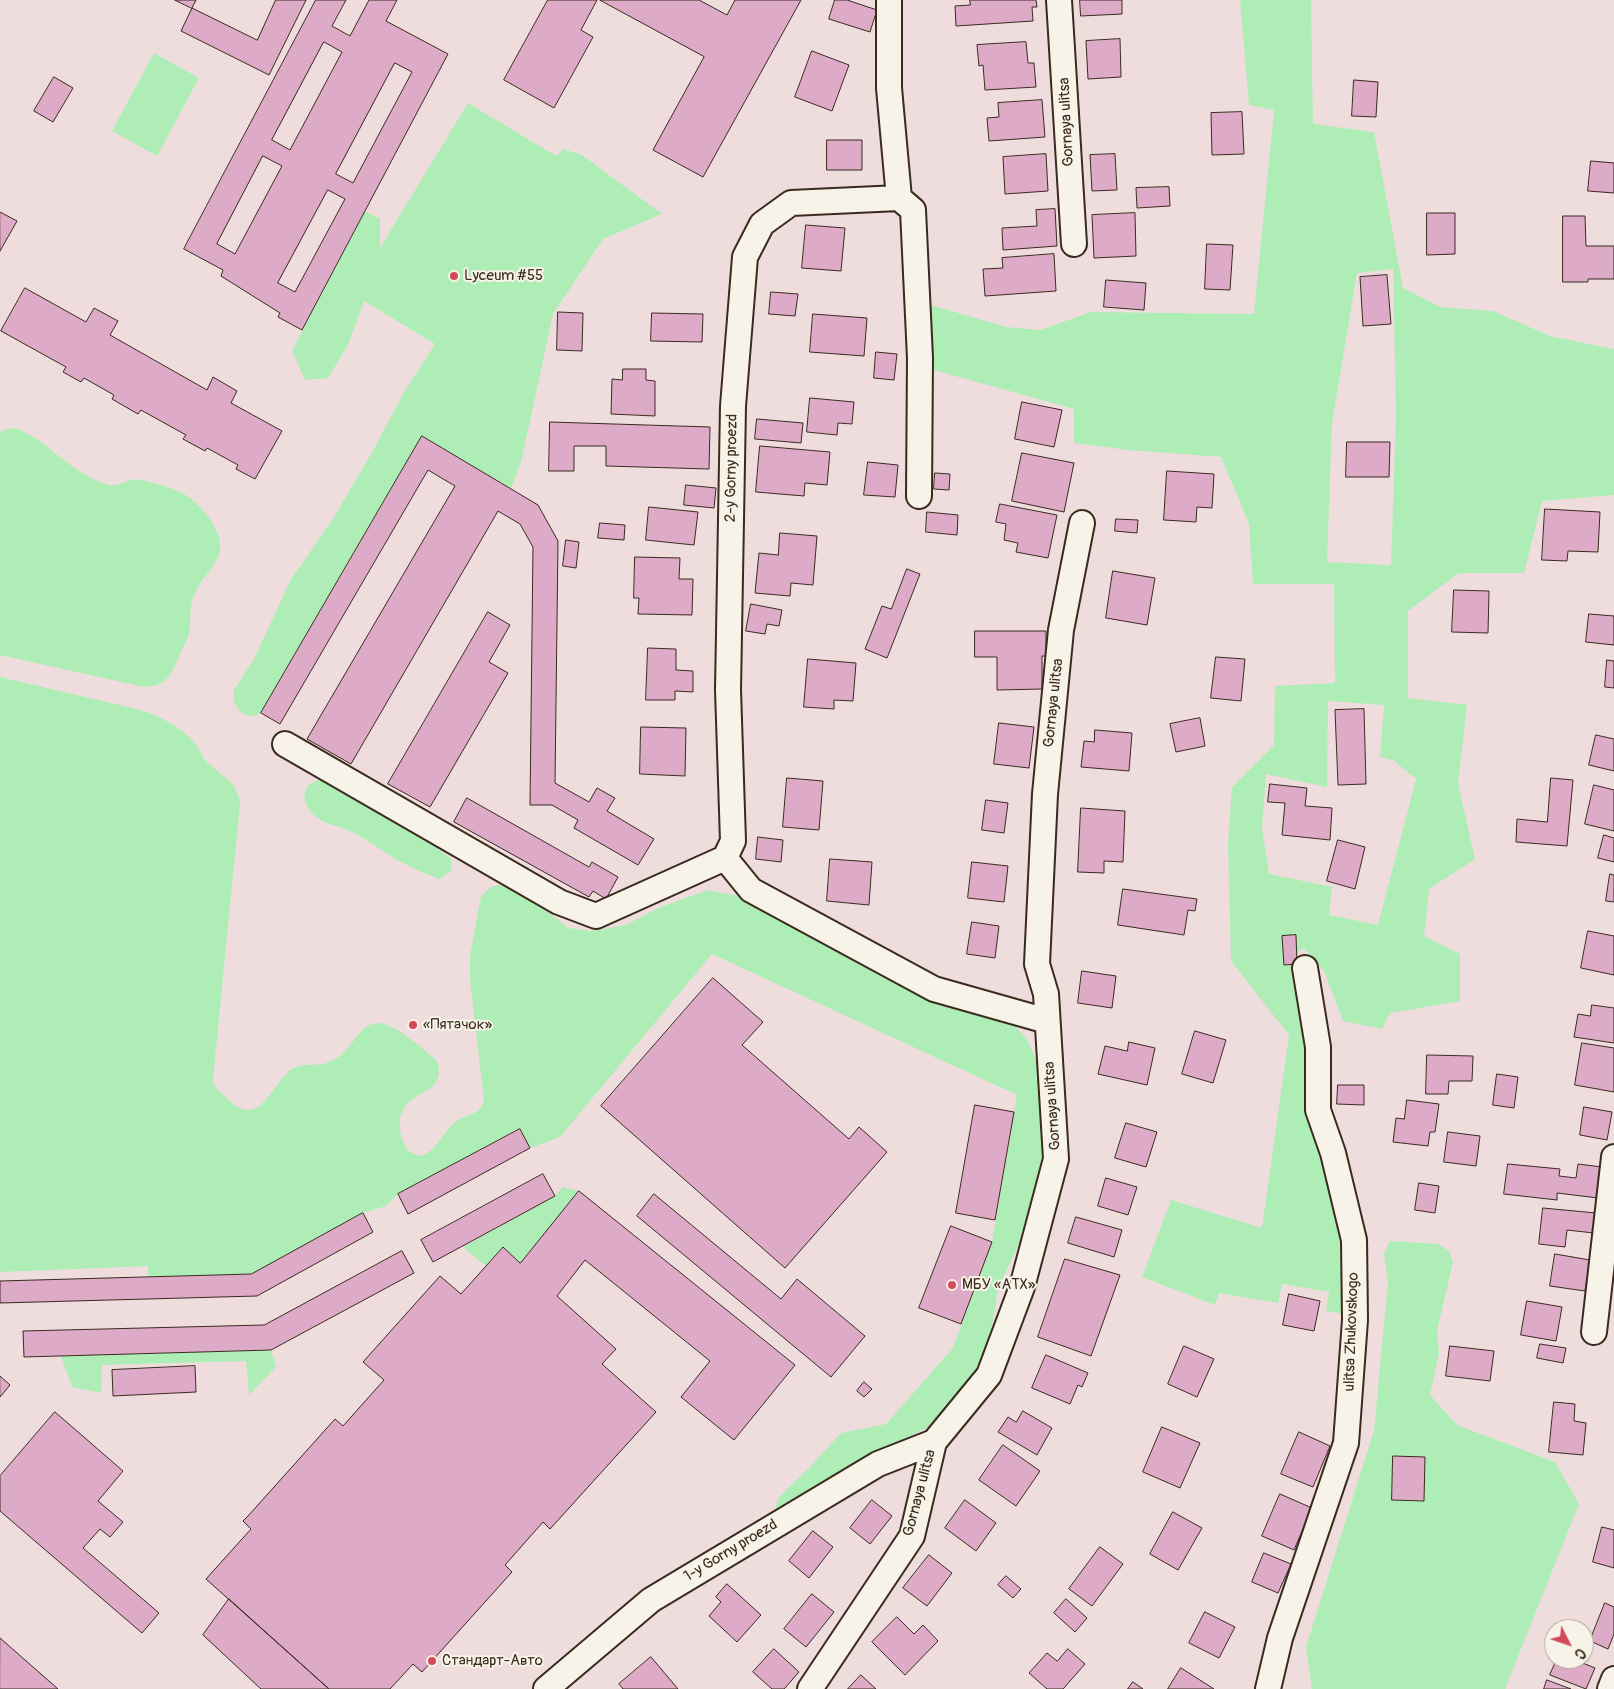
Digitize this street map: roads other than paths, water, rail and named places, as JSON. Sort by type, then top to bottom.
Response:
[{"type":"street","points":[[889,0],[889,88],[899,198],[913,210],[920,358],[919,496]]},
{"type":"street","name":"Gornaya ulitsa","points":[[1059,0],[1074,244]]},
{"type":"street","name":"2-y Gorny proezd","points":[[725,858],[733,840],[728,690],[733,406],[745,257],[762,224],[791,203],[899,198]]},
{"type":"street","name":"Gornaya ulitsa","points":[[810,1689],[912,1536],[934,1442],[989,1375],[1022,1288],[1056,1159],[1046,994],[1037,964],[1045,794],[1061,630],[1082,523]]},
{"type":"street","points":[[285,744],[559,902],[596,916],[725,858],[751,890],[934,989],[1047,1021]]},
{"type":"street","name":"ulitsa Zhukovskogo","points":[[1268,1689],[1280,1638],[1346,1443],[1355,1320],[1354,1240],[1333,1153],[1318,1110],[1318,1047],[1304,968]]},
{"type":"street","points":[[1594,1332],[1614,1157]]},
{"type":"street","name":"1-y Gorny proezd","points":[[546,1689],[651,1600],[878,1464],[934,1442]]},
{"type":"street","points":[[1610,1689],[1614,1679]]},
{"type":"place","name":"Lyceum #55","points":[[454,276]]},
{"type":"place","name":"«Пятачок»","points":[[413,1025]]},
{"type":"place","name":"МБУ «АТХ»","points":[[952,1285]]},
{"type":"place","name":"Стандарт-Авто","points":[[432,1661]]}]
